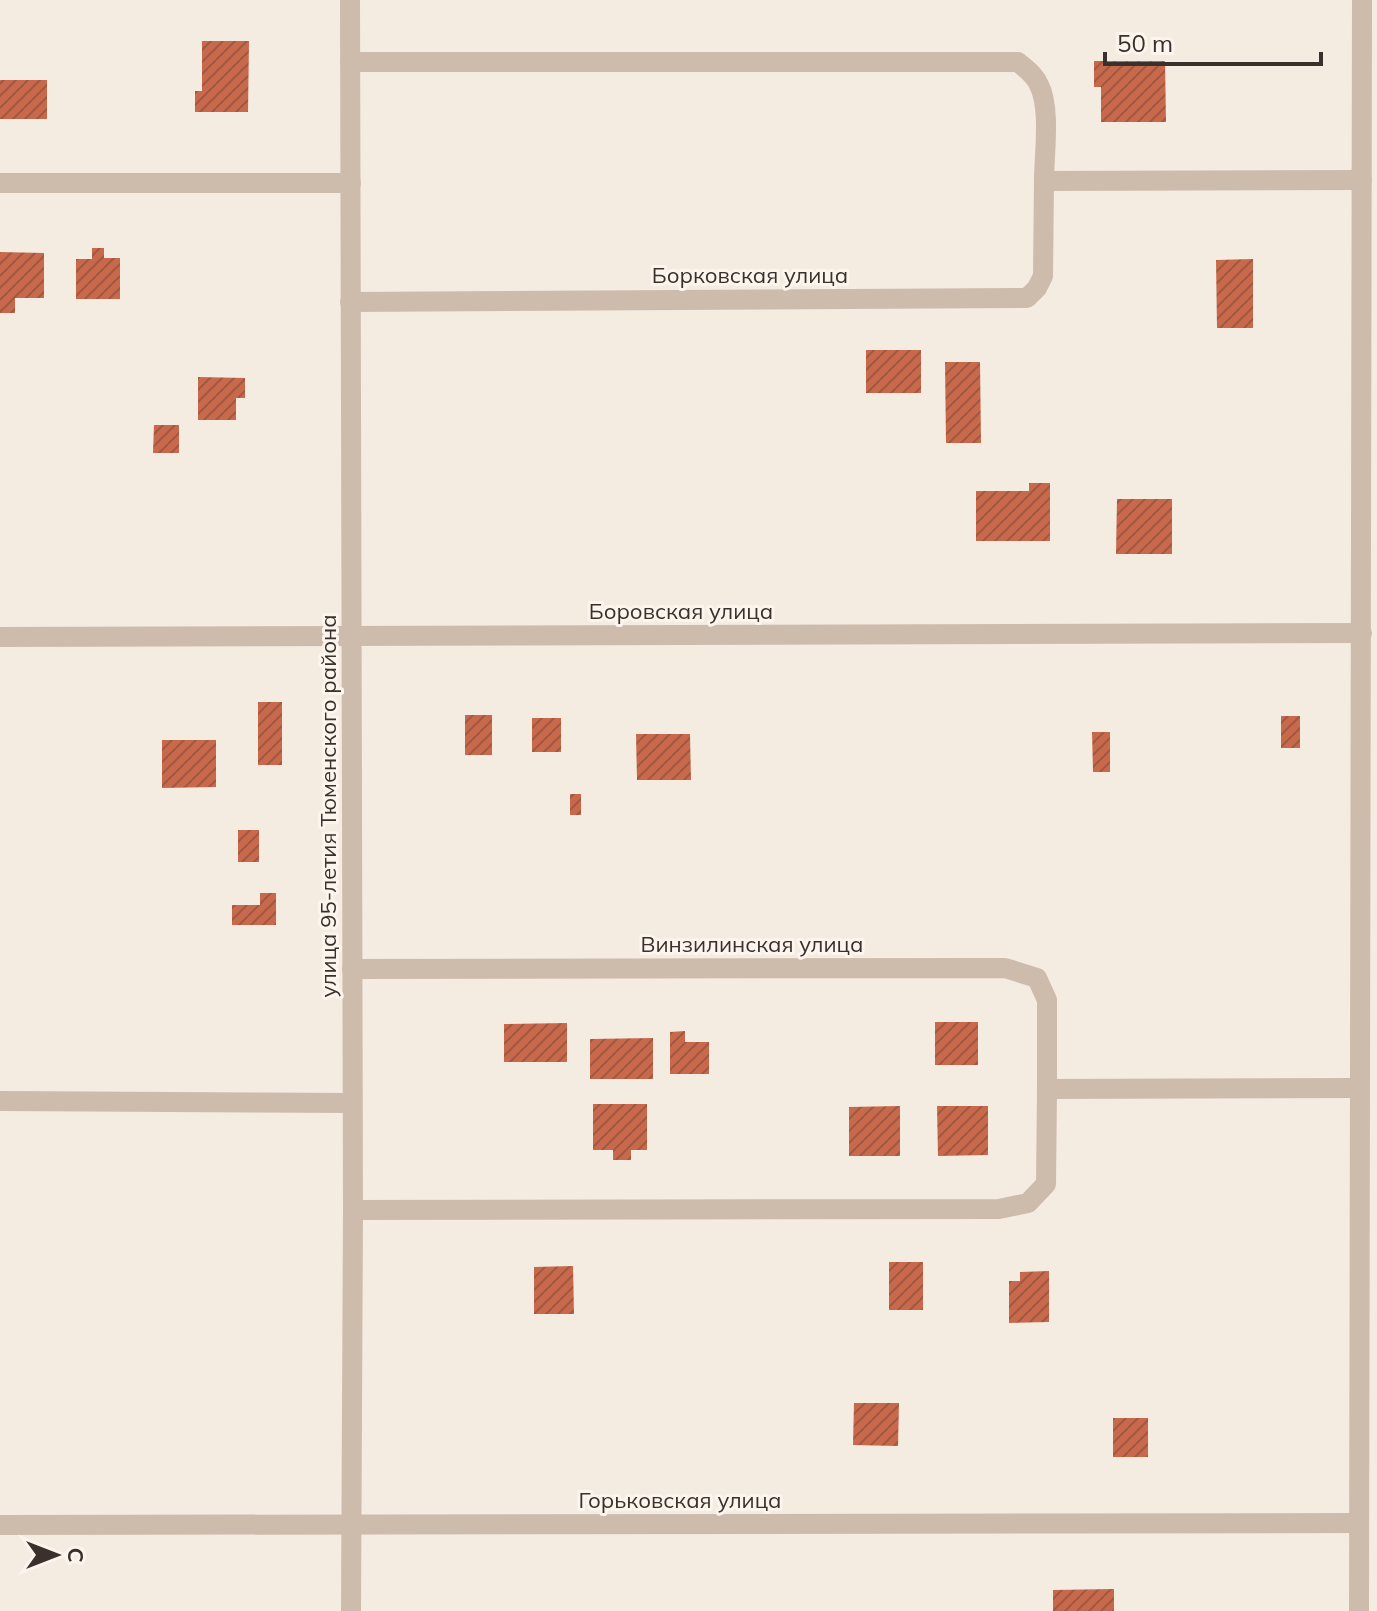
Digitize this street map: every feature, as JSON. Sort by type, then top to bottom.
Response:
[{"type":"street","name":"улица 95-летия Тюменского района","points":[[350,0],[351,1611]]},
{"type":"street","points":[[1359,1611],[1362,0]]},
{"type":"street","name":"Борковская улица","points":[[350,62],[1018,62],[1031,73],[1040,87],[1045,108],[1043,276],[1027,298],[350,302]]},
{"type":"street","points":[[1044,181],[1362,180]]},
{"type":"street","points":[[0,183],[351,183]]},
{"type":"street","name":"Боровская улица","points":[[0,637],[1362,633]]},
{"type":"street","name":"Винзилинская улица","points":[[352,969],[1005,968],[1037,978],[1047,1000],[1046,1184],[1028,1203],[999,1209],[353,1210]]},
{"type":"street","points":[[1047,1089],[1359,1088]]},
{"type":"street","points":[[0,1101],[352,1103]]},
{"type":"street","name":"Горьковская улица","points":[[0,1525],[1359,1523]]},
{"type":"building","points":[[202,41],[249,41],[248,112],[195,112],[195,91],[202,91]]},
{"type":"building","points":[[1094,61],[1165,61],[1166,122],[1101,122],[1101,87],[1094,87]]},
{"type":"building","points":[[0,80],[47,80],[47,119],[0,119]]},
{"type":"building","points":[[92,248],[104,248],[104,258],[120,258],[120,299],[76,299],[76,259],[92,259]]},
{"type":"building","points":[[0,252],[44,253],[44,298],[15,298],[15,313],[0,313]]},
{"type":"building","points":[[1253,259],[1253,328],[1217,328],[1216,260]]},
{"type":"building","points":[[866,350],[921,350],[921,393],[866,393]]},
{"type":"building","points":[[945,362],[980,362],[981,443],[946,443]]},
{"type":"building","points":[[198,377],[245,378],[245,398],[236,398],[236,420],[198,420]]},
{"type":"building","points":[[154,425],[179,425],[179,453],[153,453]]},
{"type":"building","points":[[1029,483],[1050,483],[1050,541],[976,541],[976,491],[1029,491]]},
{"type":"building","points":[[1117,499],[1172,499],[1172,554],[1116,554]]},
{"type":"building","points":[[258,702],[282,702],[282,765],[258,765]]},
{"type":"building","points":[[465,715],[492,715],[492,755],[465,755]]},
{"type":"building","points":[[1281,716],[1300,716],[1300,748],[1281,748]]},
{"type":"building","points":[[532,718],[561,718],[561,752],[532,752]]},
{"type":"building","points":[[1092,732],[1110,732],[1110,772],[1093,772]]},
{"type":"building","points":[[636,734],[690,734],[691,780],[637,780]]},
{"type":"building","points":[[162,740],[216,740],[216,787],[162,788]]},
{"type":"building","points":[[570,794],[581,794],[581,815],[570,815]]},
{"type":"building","points":[[238,830],[259,830],[259,862],[238,862]]},
{"type":"building","points":[[260,893],[276,893],[276,925],[232,925],[232,905],[260,905]]},
{"type":"building","points":[[935,1022],[978,1022],[978,1065],[935,1065]]},
{"type":"building","points":[[567,1023],[567,1062],[504,1062],[504,1024]]},
{"type":"building","points":[[685,1031],[685,1042],[709,1042],[709,1074],[670,1074],[670,1032]]},
{"type":"building","points":[[653,1038],[653,1079],[590,1079],[590,1039]]},
{"type":"building","points":[[593,1104],[647,1104],[647,1150],[631,1150],[631,1160],[613,1160],[613,1150],[593,1150]]},
{"type":"building","points":[[900,1106],[900,1156],[849,1156],[849,1107]]},
{"type":"building","points":[[937,1106],[988,1106],[988,1155],[938,1156]]},
{"type":"building","points":[[889,1262],[923,1262],[923,1310],[889,1310]]},
{"type":"building","points":[[573,1266],[574,1314],[534,1314],[534,1267]]},
{"type":"building","points":[[1049,1271],[1049,1322],[1009,1323],[1009,1281],[1020,1281],[1020,1272]]},
{"type":"building","points":[[854,1403],[899,1403],[898,1446],[853,1445]]},
{"type":"building","points":[[1113,1418],[1148,1418],[1148,1457],[1113,1457]]},
{"type":"building","points":[[1114,1589],[1114,1611],[1053,1611],[1053,1590]]}]
